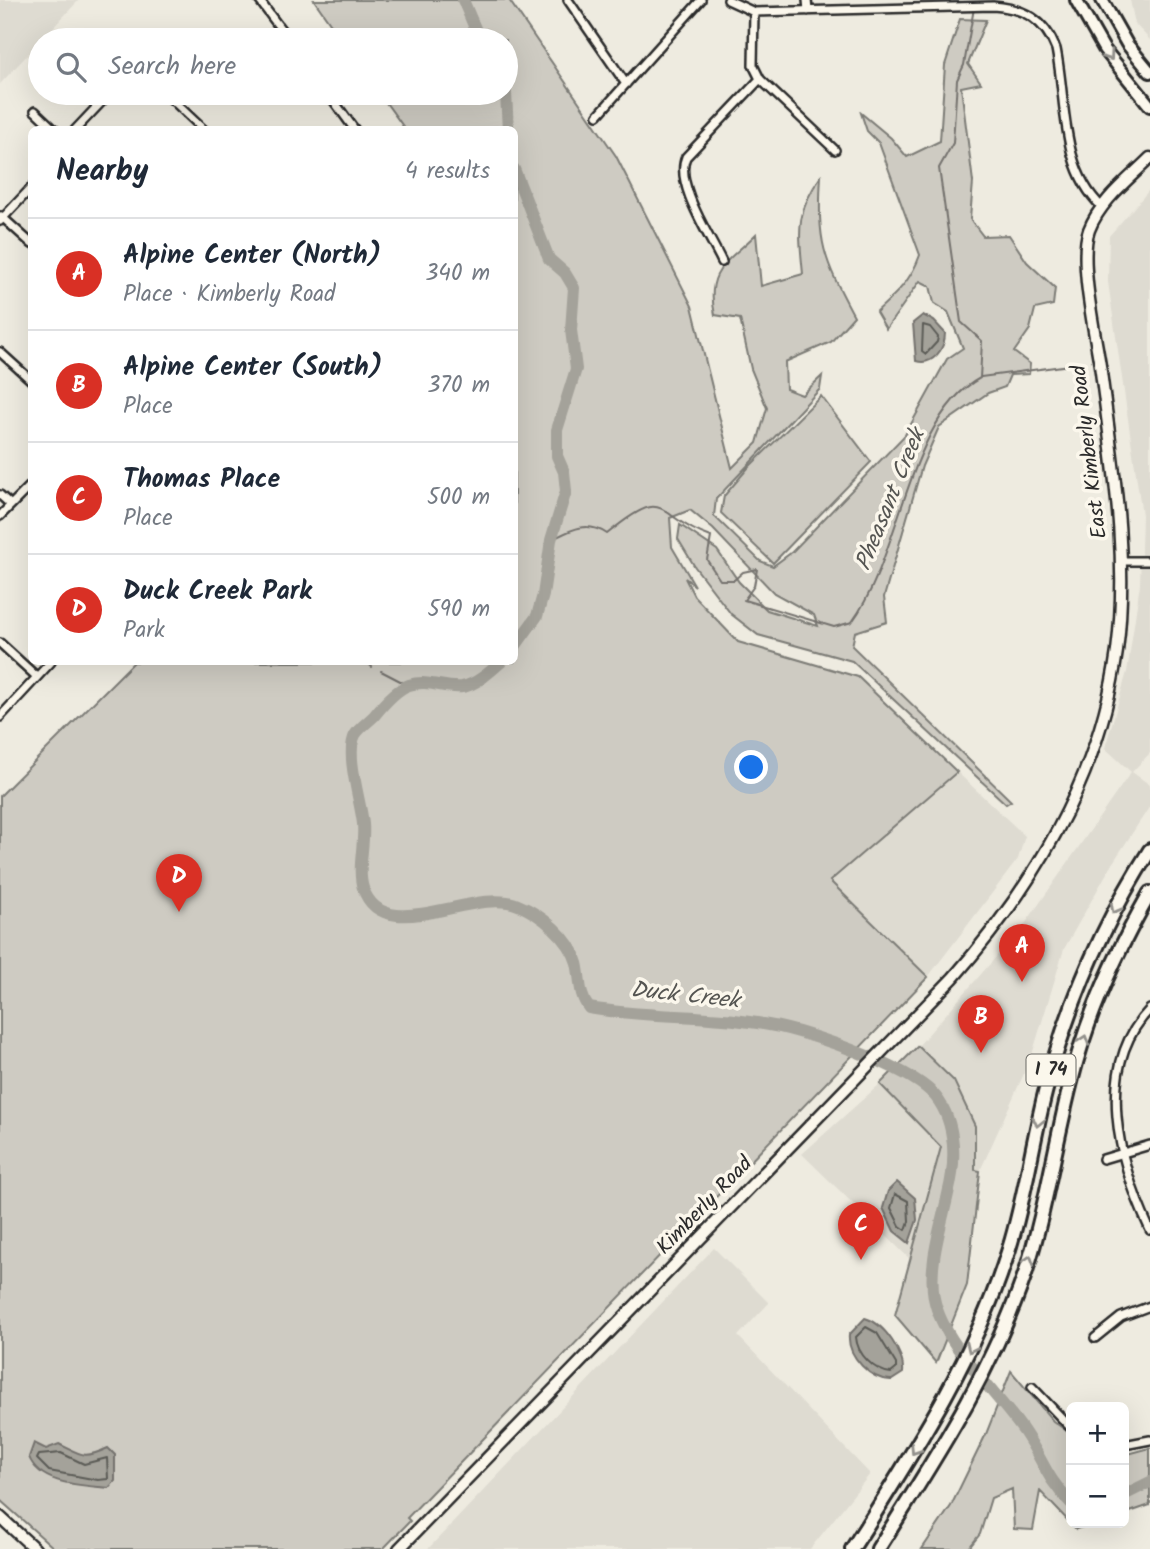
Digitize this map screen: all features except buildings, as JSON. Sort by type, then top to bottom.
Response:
[{"type":"highway","name":"I 74","points":[[852,1549],[950,1391],[990,1303],[1009,1248],[1045,1094],[1067,1019],[1109,920],[1150,850]]},
{"type":"highway","name":"I 74","points":[[881,1546],[965,1412],[1007,1325],[1031,1254],[1072,1076],[1089,1024],[1118,953],[1150,893]]},
{"type":"highway","points":[[842,1549],[878,1508]]},
{"type":"main road","points":[[1076,0],[1104,49],[1150,106]]},
{"type":"main road","points":[[1102,0],[1127,44],[1150,72]]},
{"type":"main road","points":[[1102,207],[1150,158]]},
{"type":"main road","name":"East Kimberly Road","points":[[1029,881],[1076,791],[1101,720],[1117,652],[1121,561],[1117,500],[1086,257],[1089,231],[1102,207]]},
{"type":"main road","name":"Kimberly Road","points":[[399,1549],[893,1041],[984,942],[1029,881]]},
{"type":"main road","points":[[0,1517],[35,1549]]},
{"type":"street","points":[[259,0],[280,28]]},
{"type":"street","points":[[598,115],[701,0]]},
{"type":"street","points":[[728,0],[754,12],[902,4],[997,6],[1033,16],[1052,37],[1062,75],[1072,161],[1086,191],[1102,207]]},
{"type":"street","points":[[807,0],[808,11]]},
{"type":"street","points":[[573,2],[626,84]]},
{"type":"street","points":[[754,12],[753,65],[760,79],[835,150]]},
{"type":"street","points":[[722,262],[684,182],[682,164],[760,79]]},
{"type":"street","points":[[79,126],[99,105]]},
{"type":"street","points":[[178,105],[200,126]]},
{"type":"street","points":[[337,105],[352,126]]},
{"type":"street","points":[[35,111],[51,126]]},
{"type":"street","points":[[28,191],[1,218],[28,241]]},
{"type":"street","points":[[0,352],[28,377]]},
{"type":"street","points":[[0,516],[28,488]]},
{"type":"street","points":[[0,495],[11,505]]},
{"type":"street","points":[[1121,561],[1150,561]]},
{"type":"street","points":[[0,643],[36,676]]},
{"type":"street","points":[[0,717],[48,665]]},
{"type":"street","points":[[1150,1009],[1129,1040],[1118,1067],[1115,1101],[1124,1153],[1150,1228]]},
{"type":"street","points":[[1103,1159],[1150,1145]]},
{"type":"street","points":[[1095,1338],[1121,1317],[1150,1306]]},
{"type":"street","points":[[1032,1387],[1066,1423]]},
{"type":"street","points":[[1129,1444],[1150,1440]]},
{"type":"shaded area","points":[[0,0],[79,0],[53,28],[28,28],[28,54],[0,84]]},
{"type":"shaded area","points":[[314,0],[509,0],[616,156],[692,306],[732,468],[757,443],[767,408],[751,369],[740,319],[715,315],[713,287],[716,277],[721,268],[756,234],[761,286],[803,274],[800,234],[803,212],[821,176],[820,218],[824,249],[835,279],[854,316],[831,342],[785,362],[786,389],[802,395],[822,376],[820,389],[716,499],[714,516],[760,561],[773,566],[792,552],[905,435],[947,359],[963,348],[948,312],[934,303],[930,286],[920,281],[886,329],[876,312],[907,280],[920,255],[879,143],[867,131],[861,113],[891,138],[907,157],[940,141],[945,65],[960,19],[986,20],[968,64],[981,83],[961,87],[973,182],[970,219],[983,236],[1009,235],[1027,262],[1055,288],[1053,305],[1035,309],[1030,329],[1014,352],[1030,364],[1029,374],[1010,375],[1005,387],[988,393],[939,427],[922,466],[884,597],[887,622],[855,632],[852,646],[1011,801],[1006,804],[852,661],[758,635],[731,614],[695,567],[678,539],[680,525],[717,550],[739,582],[767,610],[818,626],[814,615],[774,593],[713,529],[690,510],[670,518],[672,547],[695,586],[685,578],[694,596],[738,642],[858,677],[957,772],[830,881],[928,977],[407,1518],[410,1521],[383,1549],[55,1549],[0,1500],[0,796],[131,665],[518,665],[518,126],[403,126],[388,105],[518,105],[518,28],[334,28]]},
{"type":"shaded area","points":[[1130,0],[1150,0],[1150,40],[1135,24]]},
{"type":"shaded area","points":[[1150,189],[1150,753],[1132,772],[1150,785],[1150,806],[1112,864],[1064,949],[1031,1058],[980,1171],[975,1170],[975,1126],[954,1081],[918,1046],[1025,924],[1131,772],[1105,748],[1127,672],[1140,584],[1142,515],[1108,282],[1109,236]]},
{"type":"shaded area","points":[[821,396],[871,462],[773,563],[721,513],[724,496],[748,468]]},
{"type":"shaded area","points":[[957,772],[1025,836],[1018,859],[928,977],[830,881]]},
{"type":"shaded area","points":[[918,1046],[954,1081],[975,1126],[975,1170],[980,1171],[967,1285],[936,1363],[895,1315],[941,1147],[880,1084]]},
{"type":"shaded area","points":[[880,1084],[941,1147],[911,1260],[802,1154]]},
{"type":"shaded area","points":[[714,1248],[769,1303],[738,1336],[870,1474],[810,1549],[428,1549]]},
{"type":"shaded area","points":[[1011,1371],[1053,1421],[1066,1430],[1066,1518],[1040,1491],[1033,1530],[1014,1529],[1012,1489],[991,1498],[980,1534],[968,1549],[922,1549],[951,1506],[986,1434]]},
{"type":"shaded area","points":[[1150,1448],[1150,1505],[1129,1512],[1129,1465],[1129,1454]]},
{"type":"water","points":[[923,315],[934,321],[945,333],[943,345],[937,355],[922,362],[916,361],[913,323]]},
{"type":"water","points":[[897,1182],[915,1198],[917,1220],[909,1243],[894,1231],[883,1208],[888,1191]]},
{"type":"water","points":[[865,1318],[886,1333],[901,1357],[903,1373],[892,1380],[869,1372],[852,1351],[849,1335]]},
{"type":"water","points":[[34,1443],[46,1449],[59,1444],[84,1455],[108,1448],[115,1455],[115,1481],[109,1488],[74,1484],[52,1478],[34,1466],[29,1457]]},
{"type":"waterway","name":"Duck Creek","points":[[463,0],[475,28]]},
{"type":"waterway","name":"Pheasant Creek","points":[[551,540],[585,527],[607,534],[642,510],[661,508],[692,529],[711,537],[707,560],[720,580],[734,580],[743,572],[757,569],[754,586],[744,600],[834,627],[852,622],[869,594],[883,562],[907,490],[937,423],[956,397],[980,378],[982,341],[961,322],[939,168],[953,143],[957,80],[964,65],[974,8]]},
{"type":"waterway","name":"Duck Creek","points":[[507,105],[508,126]]},
{"type":"waterway","name":"Duck Creek","points":[[518,179],[549,259],[565,273],[574,288],[571,330],[576,369],[557,430],[557,456],[564,472],[566,491],[551,540],[537,616],[518,642]]},
{"type":"waterway","points":[[981,377],[1070,365]]},
{"type":"waterway","name":"Duck Creek","points":[[497,665],[467,686],[416,683],[404,687],[355,735],[352,744],[353,766],[363,824],[361,881],[374,905],[389,914],[409,915],[499,901],[518,905],[536,914],[554,928],[568,945],[577,963],[581,992],[589,1008],[747,1022],[799,1032],[892,1067],[925,1087],[943,1108],[953,1144],[951,1182],[936,1246],[933,1272],[934,1298],[939,1316],[960,1351],[1014,1418],[1050,1477],[1066,1497]]},
{"type":"waterway","points":[[381,671],[408,685]]},
{"type":"waterway","name":"Duck Creek","points":[[1129,1492],[1150,1482]]},
{"type":"place","name":"Duck Creek Park","points":[[179,912]]},
{"type":"place","name":"Alpine Center (North)","points":[[1022,982]]},
{"type":"place","name":"Alpine Center (South)","points":[[981,1053]]},
{"type":"place","name":"Thomas Place","points":[[861,1260]]}]
